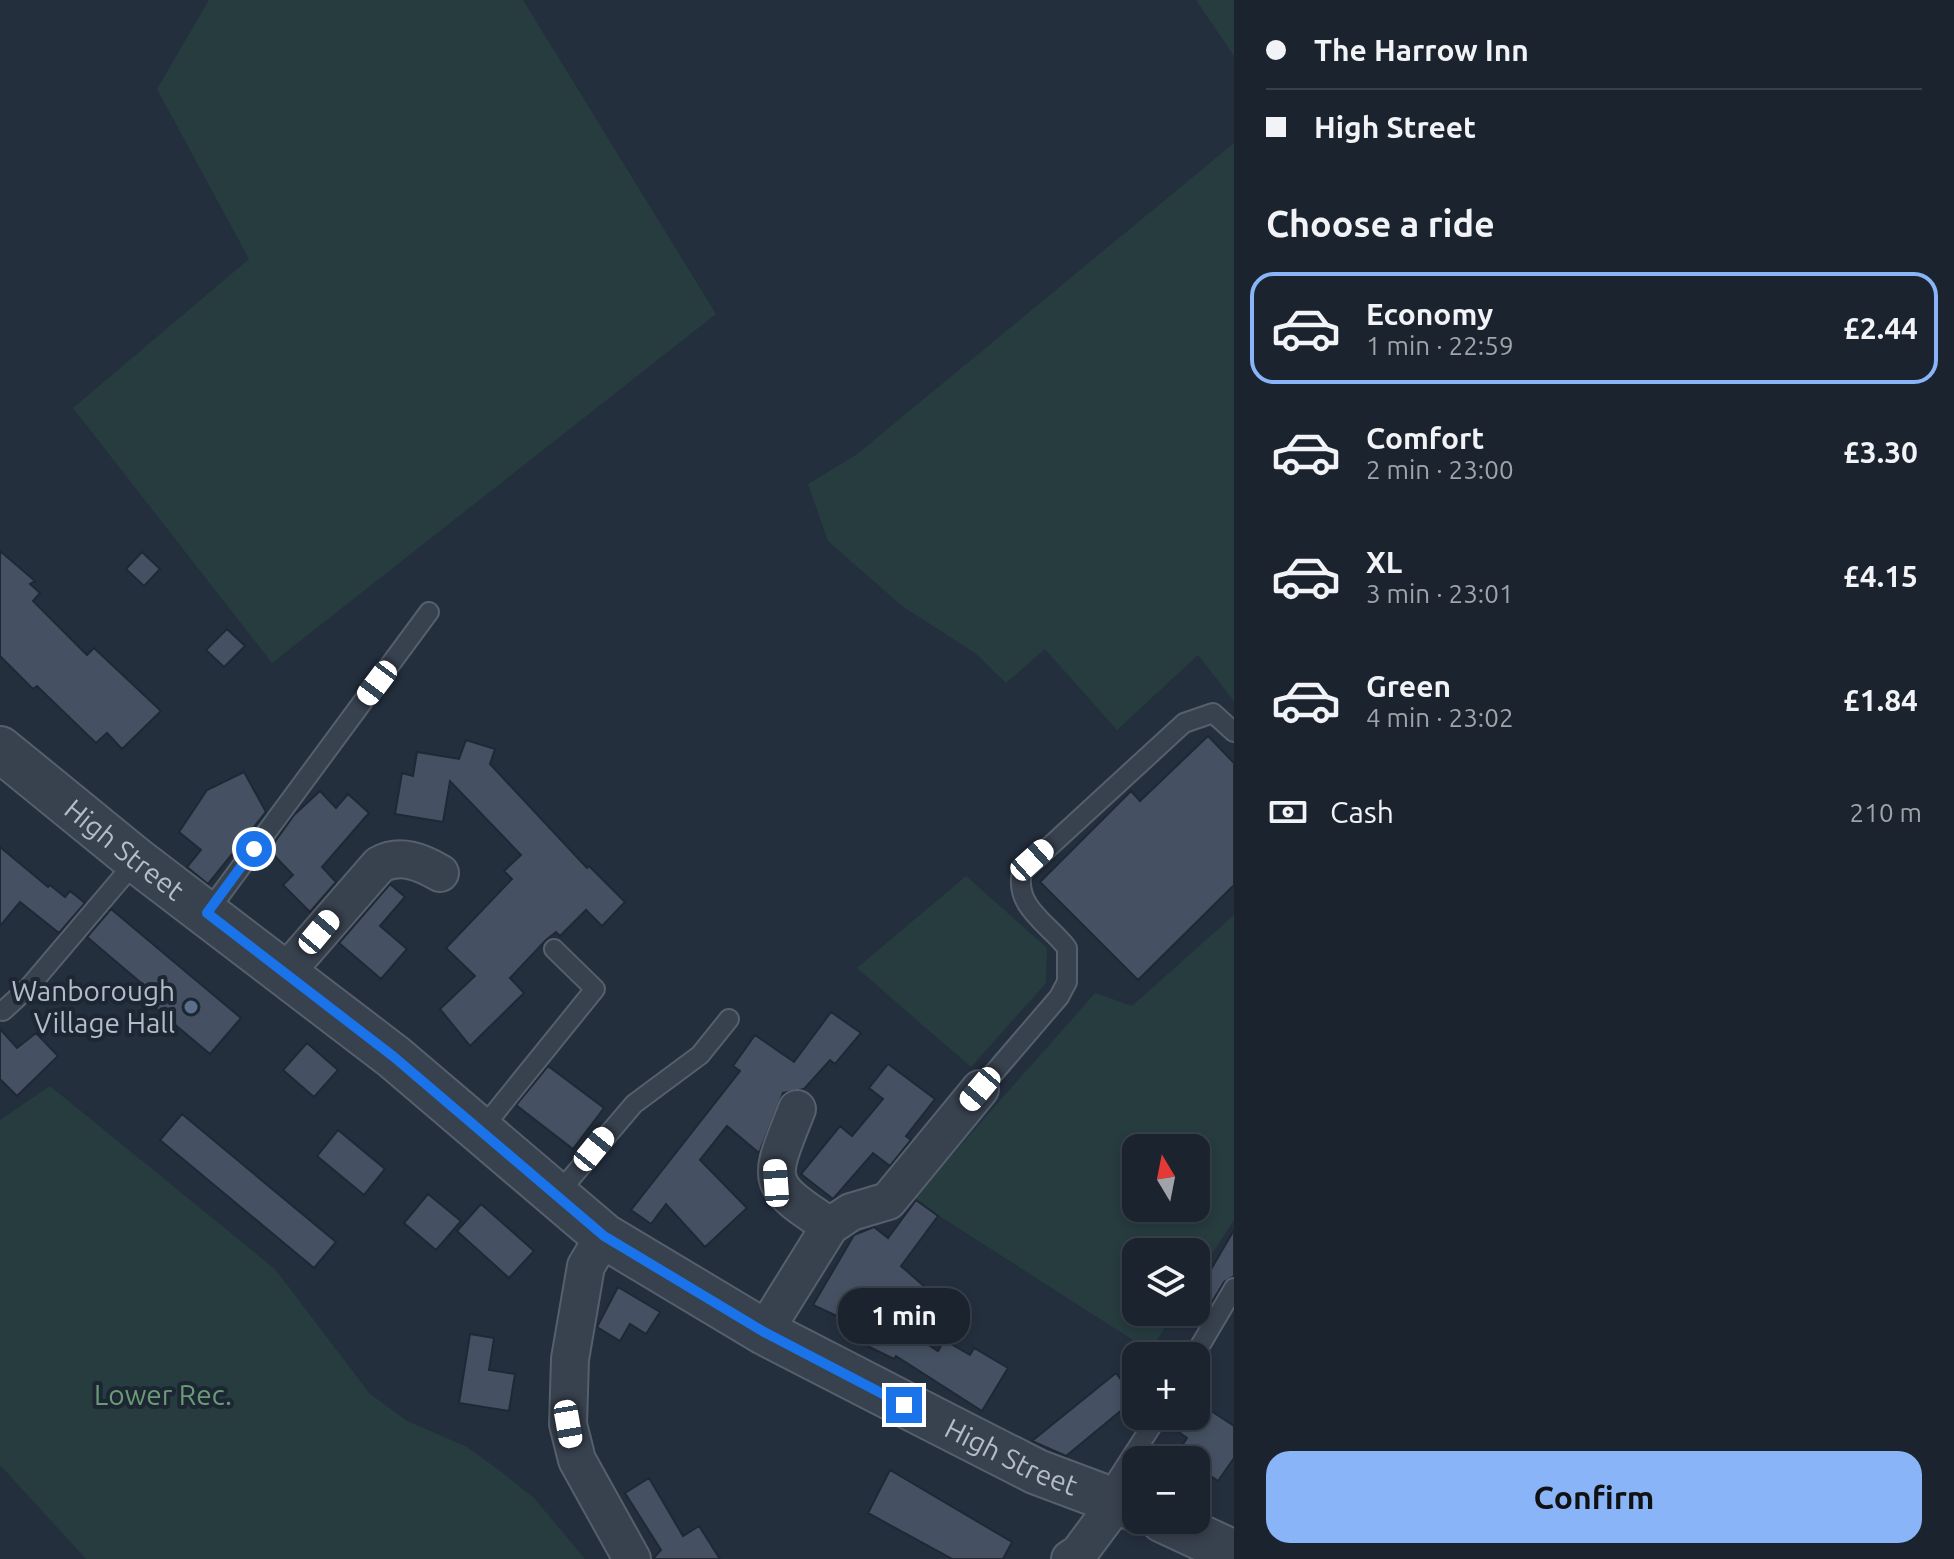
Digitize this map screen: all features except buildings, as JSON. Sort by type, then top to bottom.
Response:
[{"type":"street","name":"High Street","points":[[0,749],[136,860],[286,972],[481,1130],[555,1197],[604,1236],[764,1332],[1037,1472],[1119,1503]]},
{"type":"street","points":[[286,972],[379,865],[387,860],[415,860],[440,873]]},
{"type":"street","points":[[764,1332],[830,1226],[851,1212],[888,1201],[980,1089]]},
{"type":"street","points":[[797,1109],[775,1165],[776,1183],[788,1198],[830,1226]]},
{"type":"street","points":[[604,1236],[586,1266],[570,1359],[568,1424],[584,1476],[632,1559]]},
{"type":"street","points":[[1070,1559],[1079,1553],[1119,1503]]},
{"type":"street","points":[[1193,1534],[1234,1553]]},
{"type":"lane","points":[[207,913],[429,612]]},
{"type":"lane","points":[[980,1089],[1059,997],[1067,982],[1067,948],[1026,905],[1019,884],[1022,872],[1184,723],[1213,713],[1234,732]]},
{"type":"lane","points":[[3,1011],[29,987],[136,860]]},
{"type":"lane","points":[[481,1130],[595,989],[554,949]]},
{"type":"lane","points":[[555,1197],[634,1104],[700,1055],[729,1019]]},
{"type":"lane","points":[[1202,1342],[1234,1288]]},
{"type":"lane","points":[[1119,1503],[1152,1430]]},
{"type":"green space","points":[[209,0],[523,0],[716,314],[272,663],[73,408],[249,259],[157,89]]},
{"type":"green space","points":[[1196,0],[1234,0],[1234,56]]},
{"type":"green space","points":[[1234,143],[1234,701],[1198,655],[1117,730],[1045,649],[1006,683],[975,653],[902,606],[828,541],[808,484],[856,455]]},
{"type":"green space","points":[[966,876],[1047,948],[1046,983],[971,1067],[857,968]]},
{"type":"green space","points":[[1234,915],[1234,1220],[1210,1257],[1210,1238],[1122,1238],[1122,1326],[1166,1326],[1156,1342],[1136,1342],[913,1199],[1095,993],[1132,1006]]},
{"type":"green space","name":"Lower Rec.","points":[[50,1086],[275,1269],[370,1394],[407,1421],[467,1447],[504,1474],[534,1498],[585,1559],[86,1559],[0,1465],[0,1120]]},
{"type":"place","name":"Wanborough Village Hall","points":[[191,1007]]},
{"type":"route","points":[[254,849],[207,913],[394,1057],[604,1236],[764,1332],[904,1405]]}]
